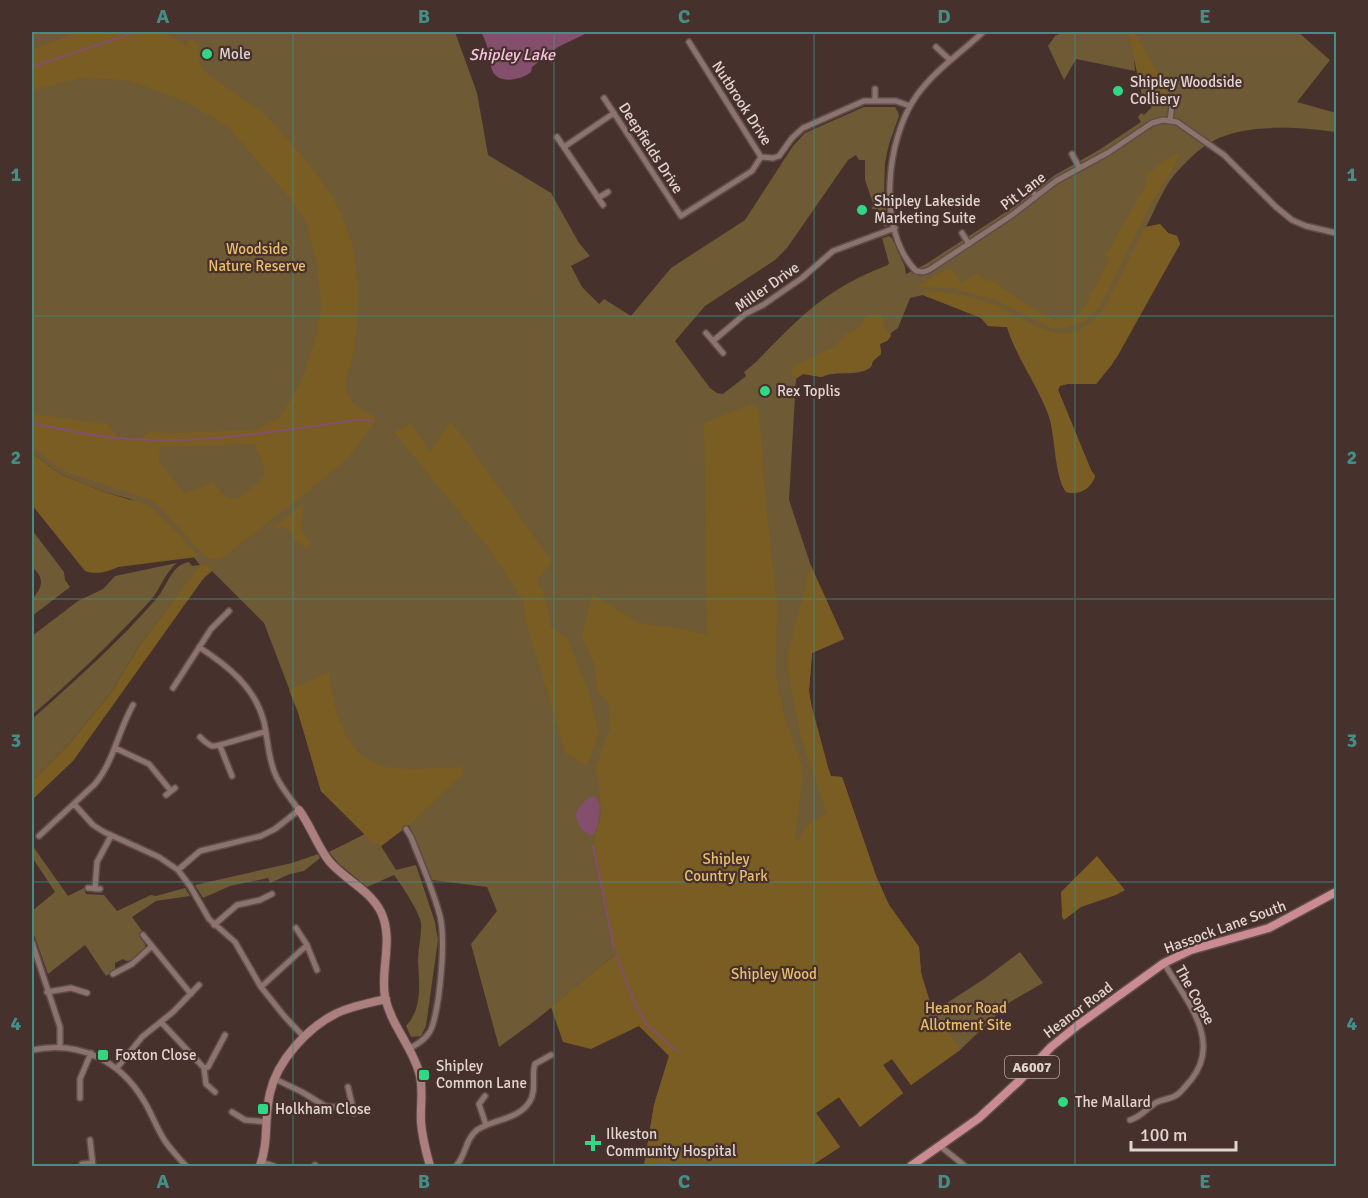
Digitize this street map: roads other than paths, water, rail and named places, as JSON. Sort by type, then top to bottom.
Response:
[{"type":"main road","name":"Hassock Lane South","points":[[1155,969],[1191,950],[1269,928],[1336,892]]},
{"type":"main road","name":"Heanor Road","points":[[911,1167],[998,1101],[1051,1047],[1155,969]]},
{"type":"street","name":"Pit Lane","points":[[983,32],[949,59],[928,81],[910,106],[896,141],[891,168],[891,205],[895,228],[908,260],[919,272],[929,270],[1012,215],[1036,196],[1152,123],[1170,120]]},
{"type":"street","name":"Nutbrook Drive","points":[[688,42],[761,157],[773,158],[781,155],[794,136],[814,122],[860,102],[896,100],[910,106]]},
{"type":"street","points":[[936,46],[949,59]]},
{"type":"street","points":[[875,89],[875,100]]},
{"type":"street","name":"Deepfields Drive","points":[[604,98],[681,216],[752,171],[761,157]]},
{"type":"street","points":[[1172,106],[1170,120],[1181,124],[1229,158],[1270,201],[1292,220],[1336,233]]},
{"type":"street","points":[[564,147],[614,113]]},
{"type":"street","points":[[557,137],[603,205]]},
{"type":"street","points":[[1072,154],[1080,167]]},
{"type":"street","points":[[1028,186],[1036,196]]},
{"type":"street","points":[[598,198],[608,192]]},
{"type":"street","name":"Miller Drive","points":[[713,341],[745,314],[763,305],[802,278],[833,251],[895,228]]},
{"type":"street","points":[[962,232],[969,244]]},
{"type":"street","points":[[829,243],[833,251]]},
{"type":"street","points":[[706,333],[723,352]]},
{"type":"street","points":[[173,688],[218,622],[230,611]]},
{"type":"street","points":[[218,622],[225,627]]},
{"type":"street","points":[[199,648],[225,664],[246,685],[258,707],[275,774],[282,788],[308,821],[327,859],[368,894],[382,914],[387,939],[383,976],[386,999],[393,1020],[420,1075],[421,1124],[430,1167]]},
{"type":"street","points":[[176,666],[184,670]]},
{"type":"street","points":[[39,836],[102,776],[133,705]]},
{"type":"street","points":[[118,713],[126,717]]},
{"type":"street","points":[[200,737],[210,745],[220,746],[246,736],[266,732]]},
{"type":"street","points":[[220,746],[232,776]]},
{"type":"street","points":[[115,748],[149,764],[171,791]]},
{"type":"street","points":[[74,804],[93,825],[111,836],[149,851],[178,870],[214,925],[240,950],[261,987],[304,1037]]},
{"type":"street","points":[[178,870],[200,851],[261,836],[275,829],[299,810]]},
{"type":"street","points":[[43,821],[48,827]]},
{"type":"street","points":[[406,830],[415,847],[440,915],[442,941],[432,1027],[425,1039],[409,1049]]},
{"type":"street","points":[[94,889],[97,862],[111,836]]},
{"type":"street","points":[[214,925],[237,905],[260,900],[272,894]]},
{"type":"street","points":[[296,928],[307,945],[317,970]]},
{"type":"street","points":[[142,935],[191,994]]},
{"type":"street","points":[[32,942],[34,957],[60,1027],[60,1047]]},
{"type":"street","points":[[261,987],[307,945]]},
{"type":"street","points":[[113,974],[152,946]]},
{"type":"street","points":[[120,962],[123,969]]},
{"type":"street","name":"The Copse","points":[[1130,1120],[1157,1102],[1178,1094],[1201,1065],[1204,1039],[1200,1025],[1164,963]]},
{"type":"street","points":[[117,1068],[142,1037],[199,985]]},
{"type":"street","points":[[47,992],[71,988],[87,993]]},
{"type":"street","points":[[274,1167],[261,1165],[270,1093],[287,1058],[304,1037],[323,1021],[338,1013],[386,999]]},
{"type":"street","points":[[161,1022],[204,1068],[206,1084],[215,1092]]},
{"type":"street","points":[[204,1068],[208,1067],[225,1035]]},
{"type":"street","name":"The Copse","points":[[1196,1041],[1204,1039]]},
{"type":"street","points":[[32,1050],[60,1047],[91,1053],[117,1068],[137,1089],[165,1141],[186,1167]]},
{"type":"street","points":[[80,1098],[80,1079],[91,1053]]},
{"type":"street","points":[[533,1055],[537,1061]]},
{"type":"street","points":[[456,1167],[470,1138],[477,1131],[486,1125],[507,1119],[530,1101],[533,1090],[533,1071],[537,1061],[551,1055]]},
{"type":"street","points":[[275,1079],[303,1092],[325,1106],[350,1105]]},
{"type":"street","points":[[348,1087],[350,1105],[354,1113]]},
{"type":"street","points":[[484,1096],[479,1104],[486,1125]]},
{"type":"street","points":[[232,1113],[245,1120],[268,1122]]},
{"type":"street","points":[[1141,1114],[1147,1122]]},
{"type":"street","points":[[82,1164],[92,1165],[90,1140]]},
{"type":"street","points":[[939,1146],[965,1167]]},
{"type":"water","name":"Shipley Lake","points":[[481,32],[589,32],[558,47],[532,67],[531,72],[527,75],[510,80],[495,75]]},
{"type":"water","points":[[595,796],[599,805],[599,815],[594,834],[590,835],[582,830],[576,813],[586,800]]},
{"type":"waterway","points":[[32,67],[135,32]]},
{"type":"waterway","points":[[32,423],[106,437],[177,440],[238,436],[359,420],[373,421]]},
{"type":"waterway","points":[[593,846],[614,948]]},
{"type":"waterway","points":[[616,954],[634,1002],[647,1025],[678,1052]]},
{"type":"place","name":"Mole","points":[[207,54]]},
{"type":"place","name":"Shipley Woodside Colliery","points":[[1118,91]]},
{"type":"place","name":"Shipley Lakeside Marketing Suite","points":[[862,210]]},
{"type":"place","name":"Rex Toplis","points":[[765,391]]},
{"type":"place","name":"Foxton Close","points":[[103,1055]]},
{"type":"place","name":"Shipley Common Lane","points":[[424,1075]]},
{"type":"place","name":"The Mallard","points":[[1063,1102]]},
{"type":"place","name":"Holkham Close","points":[[263,1109]]},
{"type":"place","name":"Ilkeston Community Hospital","points":[[593,1143]]},
{"type":"park label","name":"Woodside Nature Reserve","points":[[257,258]]},
{"type":"park label","name":"Shipley Country Park","points":[[726,868]]},
{"type":"park label","name":"Shipley Wood","points":[[774,974]]},
{"type":"park label","name":"Heanor Road Allotment Site","points":[[966,1016]]}]
